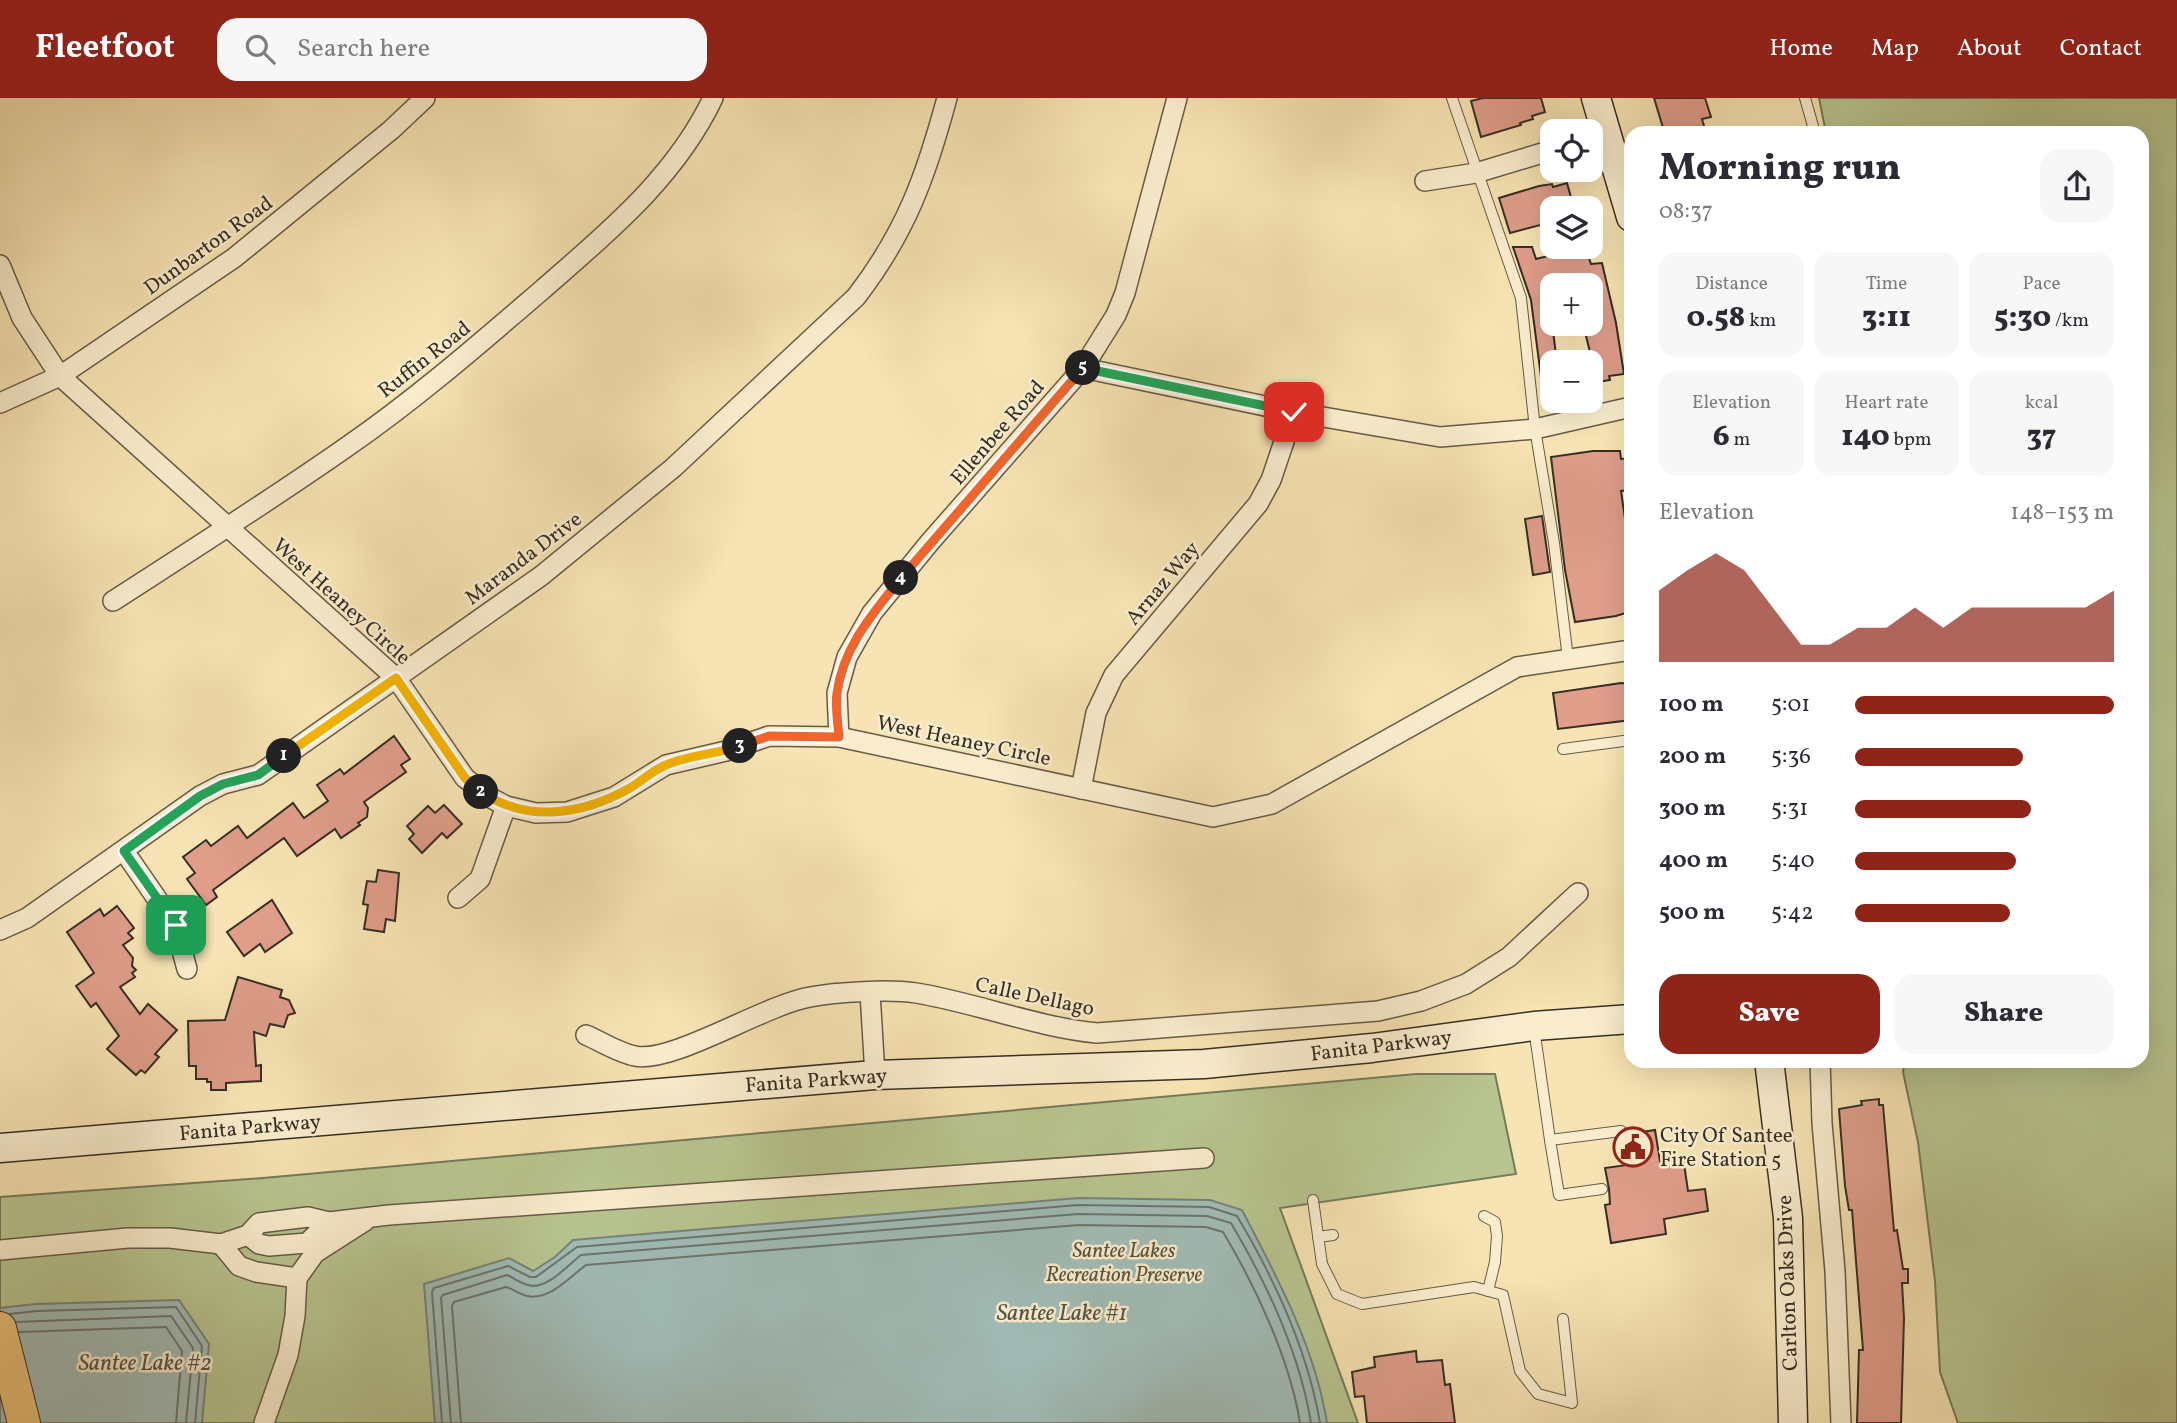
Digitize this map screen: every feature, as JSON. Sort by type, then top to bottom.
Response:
[{"type":"main road","points":[[0,1328],[24,1423]]},
{"type":"street","name":"Dunbarton Road","points":[[0,403],[60,376],[234,258],[391,130],[425,98]]},
{"type":"street","name":"Ruffin Road","points":[[113,601],[349,445],[439,377],[587,251],[667,172],[713,98]]},
{"type":"street","name":"Maranda Drive","points":[[0,930],[27,918],[200,796],[223,784],[258,775],[541,576],[673,468],[856,297],[879,266],[909,213],[935,144],[947,98]]},
{"type":"street","name":"Ellenbee Road","points":[[839,737],[837,693],[843,669],[872,613],[930,542],[1083,368],[1116,315],[1125,293],[1177,98]]},
{"type":"street","points":[[1596,98],[1597,119]]},
{"type":"street","points":[[1603,149],[1624,200]]},
{"type":"street","points":[[1425,181],[1476,173],[1540,154]]},
{"type":"street","name":"West Heaney Circle","points":[[0,265],[22,318],[60,376],[396,678],[465,778],[491,799],[506,806],[536,813],[567,812],[614,797],[666,765],[726,751],[769,736],[839,737],[1213,817],[1272,804],[1517,667],[1624,651]]},
{"type":"street","points":[[1083,368],[1294,412],[1440,437],[1535,429],[1624,409]]},
{"type":"street","name":"Arnaz Way","points":[[1081,789],[1096,713],[1114,675],[1258,504],[1271,480],[1294,412]]},
{"type":"street","points":[[458,898],[480,879],[506,806]]},
{"type":"street","points":[[124,851],[176,925],[187,969]]},
{"type":"street","name":"Calle Dellago","points":[[586,1035],[636,1057],[668,1054],[765,1010],[810,997],[870,993],[914,993],[1064,1028],[1097,1033],[1378,1011],[1443,994],[1488,971],[1509,957],[1578,893]]},
{"type":"street","points":[[870,993],[875,1075]]},
{"type":"street","name":"Fanita Parkway","points":[[0,1148],[875,1075],[1204,1064],[1624,1020]]},
{"type":"street","name":"Carlton Oaks Drive","points":[[1770,1068],[1788,1218],[1793,1423]]},
{"type":"street","points":[[1820,1068],[1822,1123],[1835,1271],[1840,1423]]},
{"type":"street","points":[[0,1250],[128,1238],[170,1238],[221,1244],[248,1235],[259,1223],[309,1217],[329,1222],[1204,1158]]},
{"type":"street","points":[[264,1423],[288,1355],[298,1278],[315,1253],[372,1217]]},
{"type":"street","points":[[221,1244],[240,1266],[256,1272],[298,1278]]},
{"type":"lane","points":[[1452,98],[1521,298],[1535,429],[1554,543],[1568,659]]},
{"type":"lane","points":[[1805,98],[1813,126]]},
{"type":"lane","points":[[1563,749],[1624,741]]},
{"type":"lane","points":[[1534,1027],[1559,1195],[1602,1189]]},
{"type":"lane","points":[[1550,1140],[1621,1130]]},
{"type":"lane","points":[[1312,1200],[1322,1264],[1337,1294],[1362,1304],[1474,1287],[1503,1295],[1520,1371],[1538,1394],[1572,1403],[1563,1319]]},
{"type":"lane","points":[[1484,1216],[1495,1223],[1497,1237],[1488,1291]]},
{"type":"lane","points":[[1318,1237],[1333,1235]]},
{"type":"green space","points":[[1819,98],[2177,98],[2177,1423],[1958,1423],[1940,1372],[1935,1281],[1918,1142],[1903,1072],[1904,1068],[2149,1068],[2149,126],[1825,126]]},
{"type":"green space","name":"Santee Lakes Recreation Preserve","points":[[1416,1074],[1495,1074],[1516,1174],[1280,1208],[1358,1423],[0,1423],[0,1197],[263,1178]]},
{"type":"water","name":"Santee Lake #1","points":[[1078,1198],[1210,1200],[1242,1210],[1304,1340],[1314,1367],[1327,1423],[435,1423],[424,1284],[509,1258],[533,1271],[555,1257],[573,1240]]},
{"type":"water","name":"Santee Lake #2","points":[[179,1300],[209,1344],[202,1423],[0,1423],[0,1308],[36,1304]]},
{"type":"building","points":[[1483,98],[1541,98],[1545,112],[1532,116],[1533,119],[1520,123],[1521,125],[1481,137],[1471,101]]},
{"type":"building","points":[[1654,98],[1705,98],[1711,117],[1702,119],[1704,126],[1662,126]]},
{"type":"building","points":[[1567,183],[1571,196],[1540,196],[1540,225],[1510,233],[1499,198],[1539,186],[1552,184],[1553,187]]},
{"type":"building","points":[[1513,247],[1532,247],[1536,259],[1589,259],[1591,264],[1602,263],[1624,374],[1609,376],[1610,380],[1603,381],[1603,350],[1590,350],[1586,336],[1603,336],[1603,273],[1540,273],[1540,336],[1554,336],[1555,350],[1540,350],[1540,369],[1531,300]]},
{"type":"building","points":[[1593,451],[1620,451],[1621,459],[1624,459],[1624,491],[1621,491],[1624,512],[1624,614],[1575,622],[1565,570],[1551,457]]},
{"type":"building","points":[[1542,516],[1550,572],[1533,575],[1525,519]]},
{"type":"building","points":[[1624,683],[1624,721],[1558,729],[1553,693]]},
{"type":"building","points":[[394,736],[410,759],[401,765],[406,772],[364,802],[368,808],[367,817],[358,823],[360,825],[341,838],[335,829],[297,856],[284,838],[213,890],[217,897],[206,905],[187,879],[195,873],[183,857],[206,840],[211,846],[238,826],[247,838],[293,803],[304,818],[328,801],[317,785],[340,769],[344,774]]},
{"type":"building","points":[[444,805],[462,824],[447,838],[442,833],[422,853],[409,839],[414,834],[407,826],[428,806],[435,813]]},
{"type":"building","points":[[378,870],[399,873],[395,921],[386,919],[384,932],[364,929],[368,905],[363,904],[367,881],[376,882]]},
{"type":"building","points":[[272,900],[292,933],[265,952],[260,944],[244,956],[227,932]]},
{"type":"building","points":[[117,906],[134,928],[128,933],[133,938],[123,945],[133,958],[132,966],[136,970],[132,973],[135,977],[120,987],[140,1014],[148,1004],[177,1030],[155,1054],[159,1057],[145,1073],[141,1070],[136,1075],[107,1049],[119,1036],[96,1003],[91,1007],[76,986],[94,973],[67,932],[100,909],[104,916]]},
{"type":"building","points":[[238,977],[282,990],[280,997],[289,1000],[295,1013],[288,1015],[284,1027],[270,1024],[266,1036],[254,1032],[256,1066],[261,1065],[261,1081],[226,1083],[226,1090],[211,1090],[211,1082],[207,1082],[207,1079],[196,1079],[196,1066],[189,1066],[188,1021],[225,1020]]},
{"type":"building","points":[[1879,1099],[1879,1105],[1883,1105],[1894,1231],[1897,1230],[1903,1269],[1908,1269],[1908,1283],[1902,1283],[1904,1318],[1901,1423],[1857,1423],[1859,1350],[1863,1350],[1852,1210],[1849,1210],[1845,1186],[1839,1109],[1862,1105],[1861,1101]]},
{"type":"building","points":[[1655,1130],[1660,1161],[1683,1157],[1688,1191],[1705,1189],[1708,1211],[1664,1219],[1666,1234],[1611,1243],[1605,1205],[1610,1204],[1605,1168],[1634,1164],[1630,1134]]},
{"type":"building","points":[[1416,1351],[1417,1362],[1442,1360],[1445,1385],[1450,1384],[1455,1423],[1367,1423],[1364,1396],[1355,1397],[1352,1372],[1375,1367],[1374,1357]]},
{"type":"place","name":"City Of Santee Fire Station 5","points":[[1633,1147]]},
{"type":"route","points":[[176,925],[124,851],[200,796],[223,784],[258,775],[396,678],[465,778],[491,799],[506,806],[536,813],[567,812],[614,797],[666,765],[726,751],[769,736],[839,737],[837,693],[847,657],[872,613],[930,542],[1083,368],[1294,412]]}]
